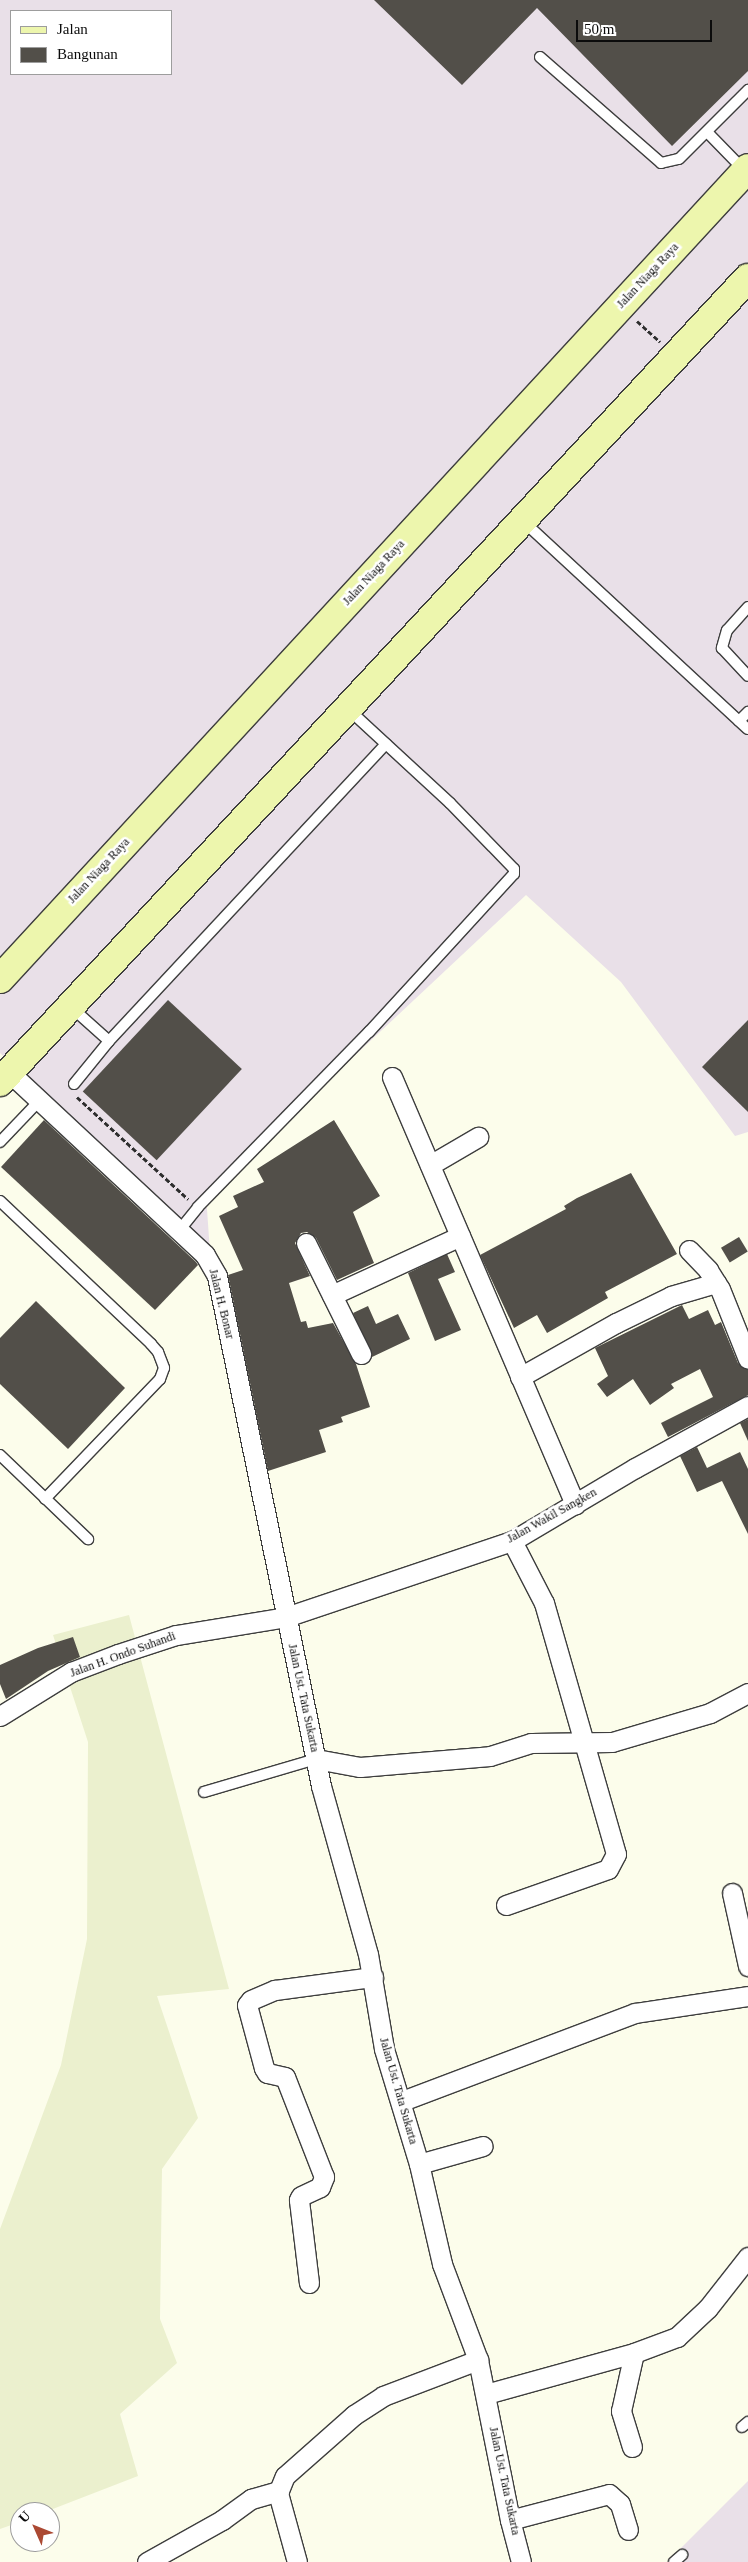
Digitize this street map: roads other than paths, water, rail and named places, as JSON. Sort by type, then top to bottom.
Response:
[{"type":"main road","name":"Jalan Niaga Raya","points":[[0,979],[746,170]]},
{"type":"main road","points":[[5,1077],[748,278]]},
{"type":"street","name":"Jalan H. Bonar","points":[[5,1077],[39,1101],[205,1256],[217,1276],[286,1617]]},
{"type":"street","points":[[392,1077],[575,1506]]},
{"type":"street","points":[[430,1165],[478,1137]]},
{"type":"street","points":[[332,1295],[460,1236]]},
{"type":"street","points":[[306,1244],[361,1354]]},
{"type":"street","points":[[690,1250],[716,1283],[748,1359]]},
{"type":"street","points":[[520,1377],[616,1322],[671,1296],[716,1283]]},
{"type":"street","name":"Jalan Wakil Sangken","points":[[286,1617],[512,1541],[575,1506],[635,1468],[748,1406]]},
{"type":"street","points":[[506,1905],[608,1868],[613,1863],[616,1854],[585,1740],[544,1602],[512,1541]]},
{"type":"street","name":"Jalan H. Ondo Suhandi","points":[[0,1716],[70,1672],[118,1654],[176,1635],[286,1617]]},
{"type":"street","name":"Jalan Ust. Tata Sukarta","points":[[286,1617],[316,1759],[373,1977],[384,2048],[402,2101],[419,2164],[442,2264],[478,2360],[510,2520],[521,2562]]},
{"type":"street","points":[[316,1759],[360,1767],[490,1756],[531,1743],[585,1740],[612,1742],[650,1734],[710,1713],[748,1693]]},
{"type":"street","points":[[732,1893],[748,1966]]},
{"type":"street","points":[[309,2283],[299,2200],[301,2196],[320,2187],[324,2177],[285,2077],[267,2073],[264,2068],[247,2005],[251,2000],[274,1990],[373,1977]]},
{"type":"street","points":[[402,2101],[635,2013],[748,1996]]},
{"type":"street","points":[[419,2164],[483,2146]]},
{"type":"street","points":[[486,2394],[634,2353],[677,2337],[692,2325],[748,2257]]},
{"type":"street","points":[[632,2447],[621,2410],[634,2353]]},
{"type":"street","points":[[297,2562],[279,2491],[285,2476],[354,2415],[383,2396],[478,2360]]},
{"type":"street","points":[[147,2562],[222,2520],[245,2503],[279,2491]]},
{"type":"street","points":[[510,2520],[609,2494],[620,2504],[628,2530]]},
{"type":"lane","points":[[540,57],[661,163],[679,159],[708,133],[748,90]]},
{"type":"lane","points":[[708,133],[746,170]]},
{"type":"lane","points":[[522,521],[748,728]]},
{"type":"lane","points":[[748,607],[727,630],[722,648],[748,676]]},
{"type":"lane","points":[[178,1232],[198,1208],[369,1032],[514,874],[514,869],[450,803],[348,708]]},
{"type":"lane","points":[[739,721],[748,712]]},
{"type":"lane","points":[[74,1084],[109,1041],[386,744]]},
{"type":"lane","points":[[70,1006],[109,1041]]},
{"type":"lane","points":[[0,1142],[39,1101]]},
{"type":"lane","points":[[0,1201],[151,1344],[158,1352],[164,1368],[160,1379],[45,1499]]},
{"type":"lane","points":[[0,1455],[88,1539]]},
{"type":"lane","points":[[204,1792],[316,1759]]}]
